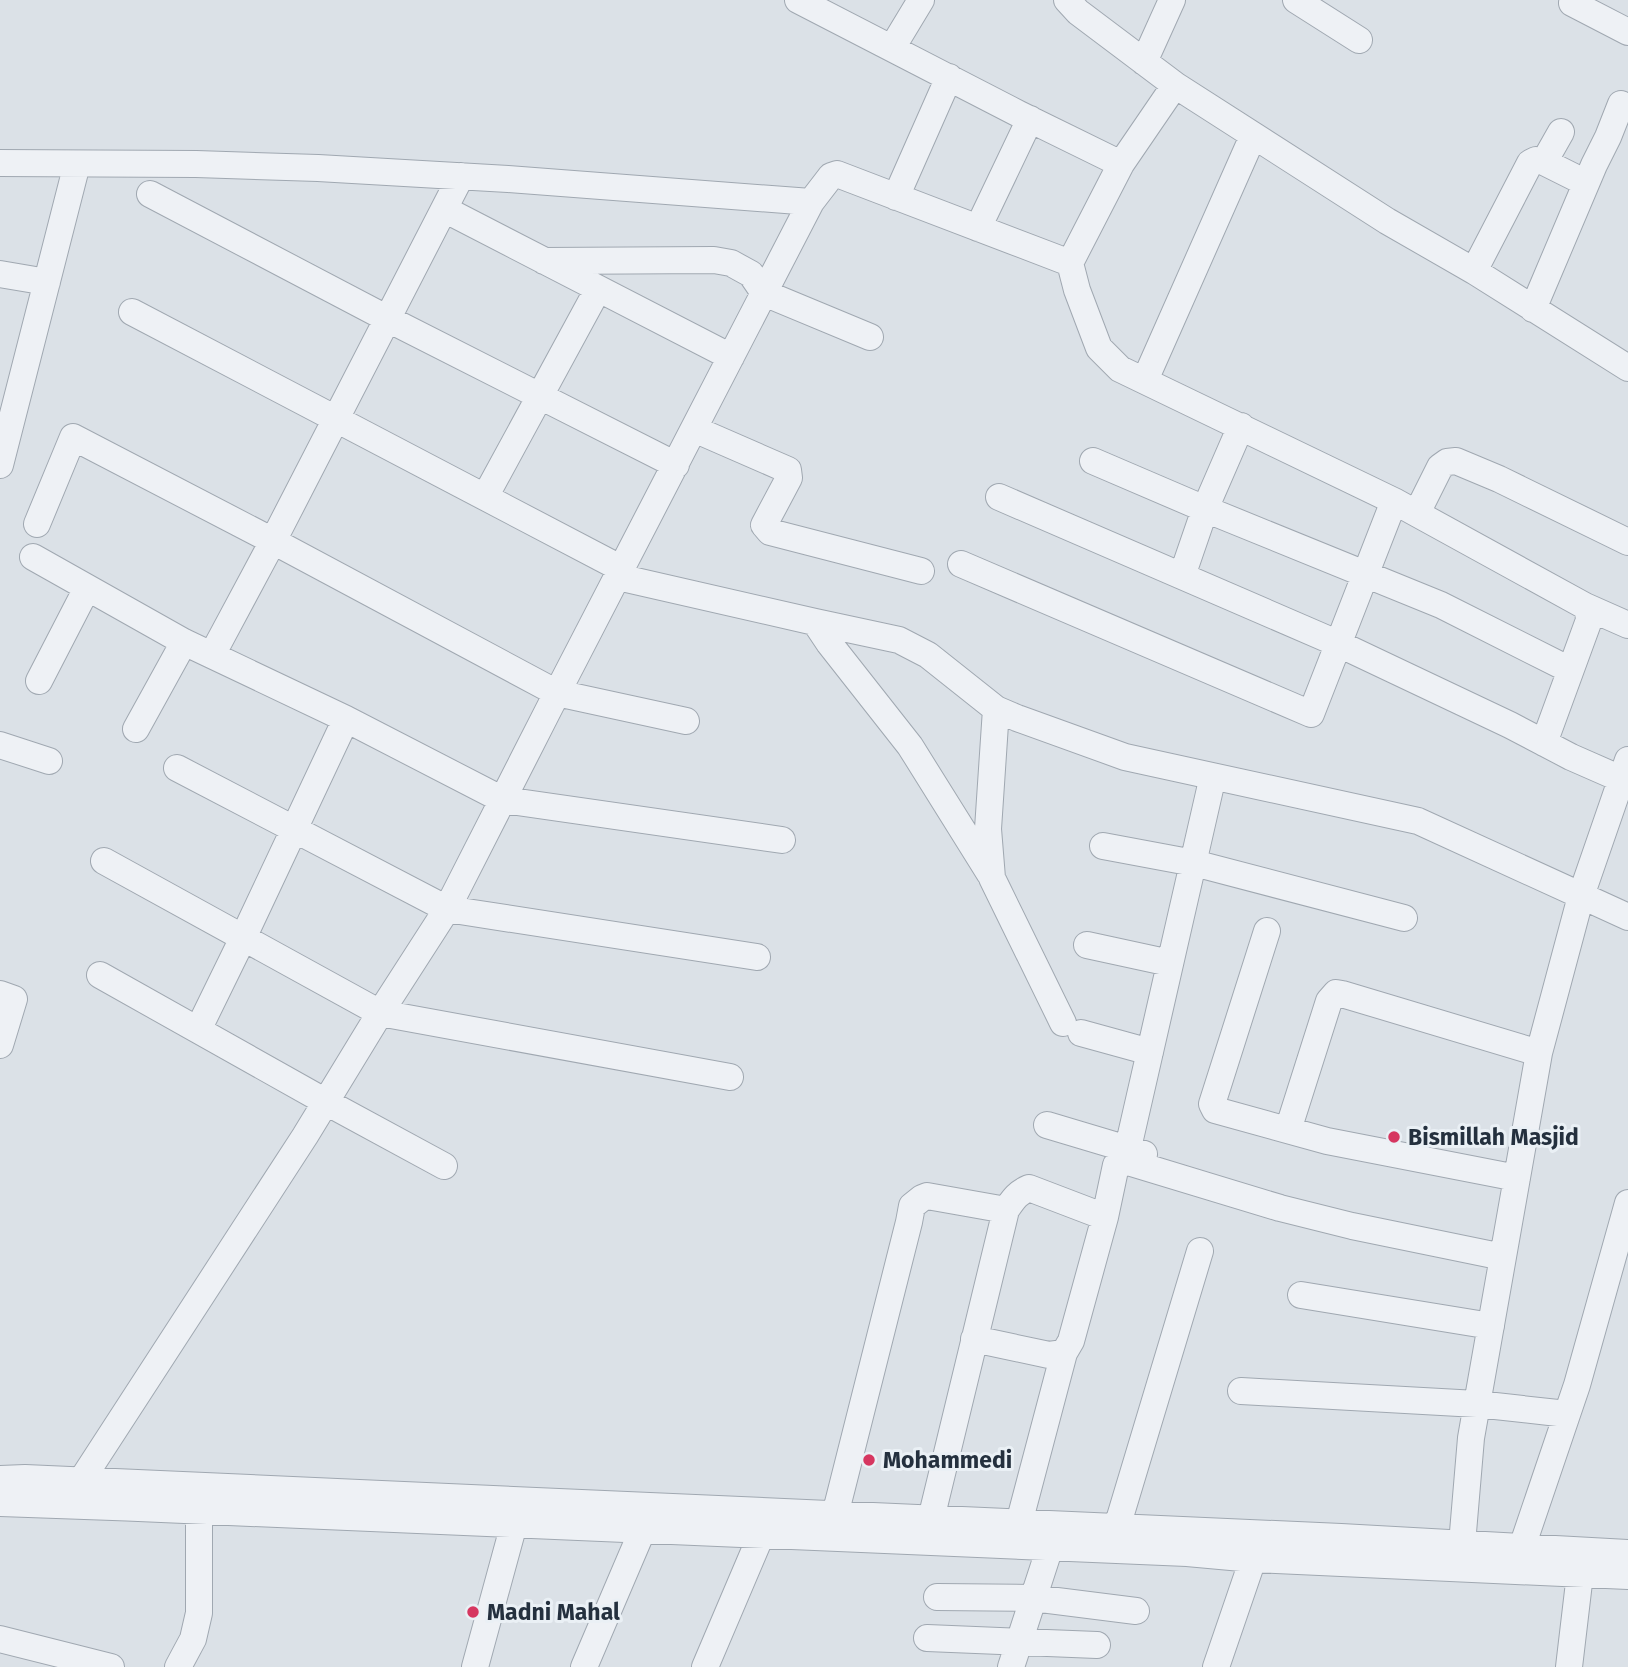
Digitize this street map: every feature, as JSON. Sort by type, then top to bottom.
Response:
[{"type":"street","points":[[798,0],[1121,164]]},
{"type":"street","points":[[892,48],[921,0]]},
{"type":"street","points":[[1144,62],[1172,0]]},
{"type":"street","points":[[1296,0],[1359,40]]},
{"type":"street","points":[[1572,3],[1628,32]]},
{"type":"street","points":[[1076,4],[1175,85],[1387,221],[1474,271],[1628,368]]},
{"type":"street","points":[[896,197],[949,78]]},
{"type":"street","points":[[1175,85],[1121,164],[1070,263],[1077,290],[1100,348],[1120,369],[1394,500],[1585,606],[1628,625]]},
{"type":"street","points":[[1533,309],[1586,183],[1626,101]]},
{"type":"street","points":[[978,228],[1031,120]]},
{"type":"street","points":[[1544,162],[1561,132]]},
{"type":"street","points":[[1145,380],[1253,136]]},
{"type":"street","points":[[1474,271],[1530,163],[1536,160],[1544,162],[1586,183]]},
{"type":"street","points":[[0,163],[196,164],[461,176],[811,202]]},
{"type":"street","points":[[0,465],[9,393],[47,282],[77,164]]},
{"type":"street","points":[[76,1493],[447,909],[811,202],[831,176],[837,174],[1070,263]]},
{"type":"street","points":[[212,655],[274,541],[461,176]]},
{"type":"street","points":[[150,194],[676,465]]},
{"type":"street","points":[[444,209],[731,357]]},
{"type":"street","points":[[544,261],[713,260],[731,263],[751,274],[764,293],[870,337]]},
{"type":"street","points":[[0,274],[47,282]]},
{"type":"street","points":[[485,497],[598,289]]},
{"type":"street","points":[[132,312],[485,497],[620,573],[815,622],[899,640],[928,655],[996,709],[1028,723],[1125,757],[1418,821],[1628,917]]},
{"type":"street","points":[[1182,576],[1205,509],[1241,426]]},
{"type":"street","points":[[694,429],[788,470],[789,478],[764,525],[770,532],[921,571]]},
{"type":"street","points":[[37,524],[74,437],[557,693],[686,721]]},
{"type":"street","points":[[1093,461],[1441,605],[1570,670]]},
{"type":"street","points":[[1417,513],[1440,467],[1447,461],[1456,461],[1628,542]]},
{"type":"street","points":[[999,497],[1339,644],[1571,757],[1626,774],[1581,896],[1539,1053],[1471,1438],[1462,1544]]},
{"type":"street","points":[[961,564],[1311,713],[1394,500]]},
{"type":"street","points":[[33,557],[184,642],[346,719],[503,800],[782,840]]},
{"type":"street","points":[[39,681],[87,588]]},
{"type":"street","points":[[1544,743],[1589,620],[1585,606]]},
{"type":"street","points":[[815,622],[910,746],[992,878],[1072,1028],[1150,1052]]},
{"type":"street","points":[[136,729],[184,642]]},
{"type":"street","points":[[992,878],[988,829],[996,709]]},
{"type":"street","points":[[198,1030],[346,719]]},
{"type":"street","points":[[0,745],[48,761]]},
{"type":"street","points":[[177,768],[447,909],[757,957]]},
{"type":"street","points":[[1019,1523],[1064,1353],[1071,1341],[1105,1217],[1116,1165],[1126,1155],[1210,789]]},
{"type":"street","points":[[1103,846],[1194,863],[1404,918]]},
{"type":"street","points":[[104,861],[380,1013],[730,1077]]},
{"type":"street","points":[[1267,931],[1212,1104],[1215,1111],[1327,1141],[1517,1178]]},
{"type":"street","points":[[1087,945],[1170,964]]},
{"type":"street","points":[[100,975],[444,1166]]},
{"type":"street","points":[[1288,1130],[1329,1001],[1336,993],[1539,1053]]},
{"type":"street","points":[[0,994],[14,999],[0,1045]]},
{"type":"street","points":[[1046,1125],[1280,1208],[1352,1226],[1503,1257]]},
{"type":"street","points":[[1126,1155],[1156,1158]]},
{"type":"street","points":[[931,1519],[1006,1210],[1020,1192],[1029,1188],[1105,1217]]},
{"type":"street","points":[[835,1515],[912,1206],[927,1196],[1006,1210]]},
{"type":"street","points":[[1522,1547],[1577,1385],[1628,1203]]},
{"type":"street","points":[[1117,1527],[1199,1251]]},
{"type":"street","points":[[1301,1295],[1491,1326]]},
{"type":"street","points":[[974,1339],[1049,1356],[1064,1353]]},
{"type":"street","points":[[1241,1391],[1477,1404],[1567,1414]]},
{"type":"street","points":[[0,1479],[24,1478],[76,1493],[199,1510],[1050,1546],[1253,1559],[1628,1576]]},
{"type":"street","points":[[0,1503],[76,1493],[835,1515],[1628,1553]]},
{"type":"street","points":[[178,1667],[193,1639],[199,1614],[199,1510]]},
{"type":"street","points":[[475,1667],[514,1524]]},
{"type":"street","points":[[584,1667],[643,1530]]},
{"type":"street","points":[[705,1667],[762,1533]]},
{"type":"street","points":[[1015,1655],[1050,1546]]},
{"type":"street","points":[[1216,1667],[1253,1559]]},
{"type":"street","points":[[1569,1667],[1580,1574]]},
{"type":"street","points":[[937,1597],[1033,1598],[1136,1611]]},
{"type":"street","points":[[926,1638],[1015,1655],[1097,1645]]},
{"type":"street","points":[[0,1639],[111,1667]]},
{"type":"place","name":"Bismillah Masjid","points":[[1394,1137]]},
{"type":"place","name":"Mohammedi","points":[[869,1460]]},
{"type":"place","name":"Madni Mahal","points":[[473,1612]]}]
